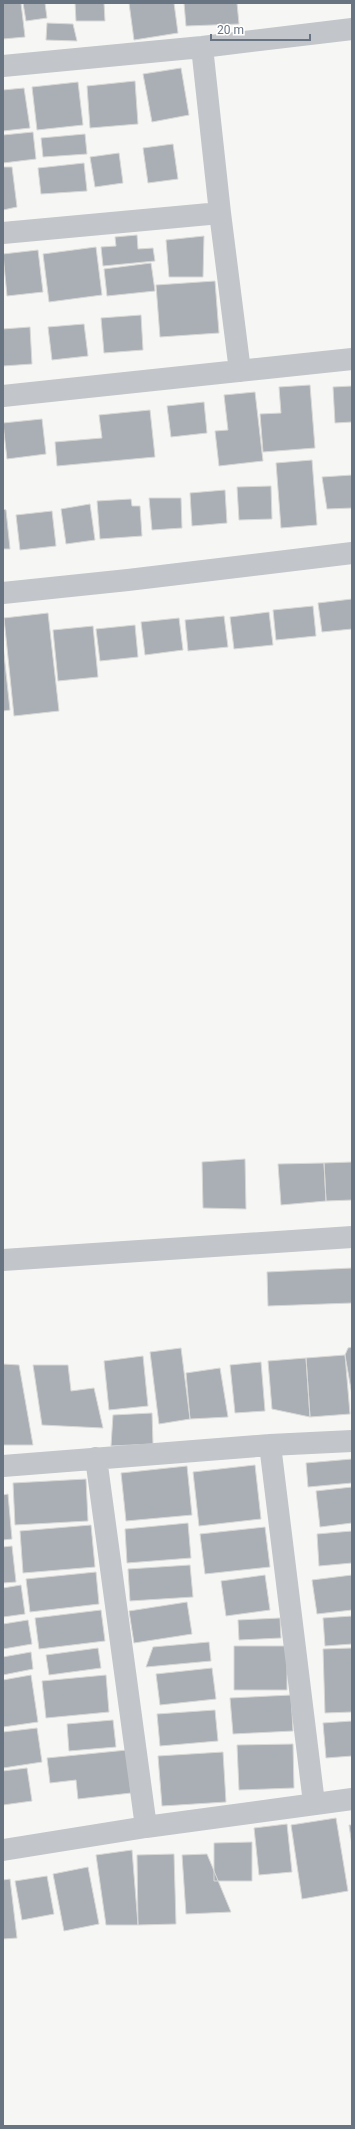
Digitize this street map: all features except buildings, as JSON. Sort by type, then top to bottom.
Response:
[{"type":"street","points":[[3,66],[202,47],[352,29]]},
{"type":"street","points":[[202,47],[220,213],[240,371]]},
{"type":"street","points":[[3,233],[220,213]]},
{"type":"street","points":[[3,396],[352,359]]},
{"type":"street","points":[[3,592],[128,580],[352,553]]},
{"type":"street","points":[[3,1260],[352,1237]]},
{"type":"street","points":[[3,1466],[270,1445],[352,1441]]},
{"type":"street","points":[[270,1445],[314,1803]]},
{"type":"street","points":[[96,1458],[146,1826]]},
{"type":"street","points":[[3,1850],[146,1826],[352,1799]]}]
